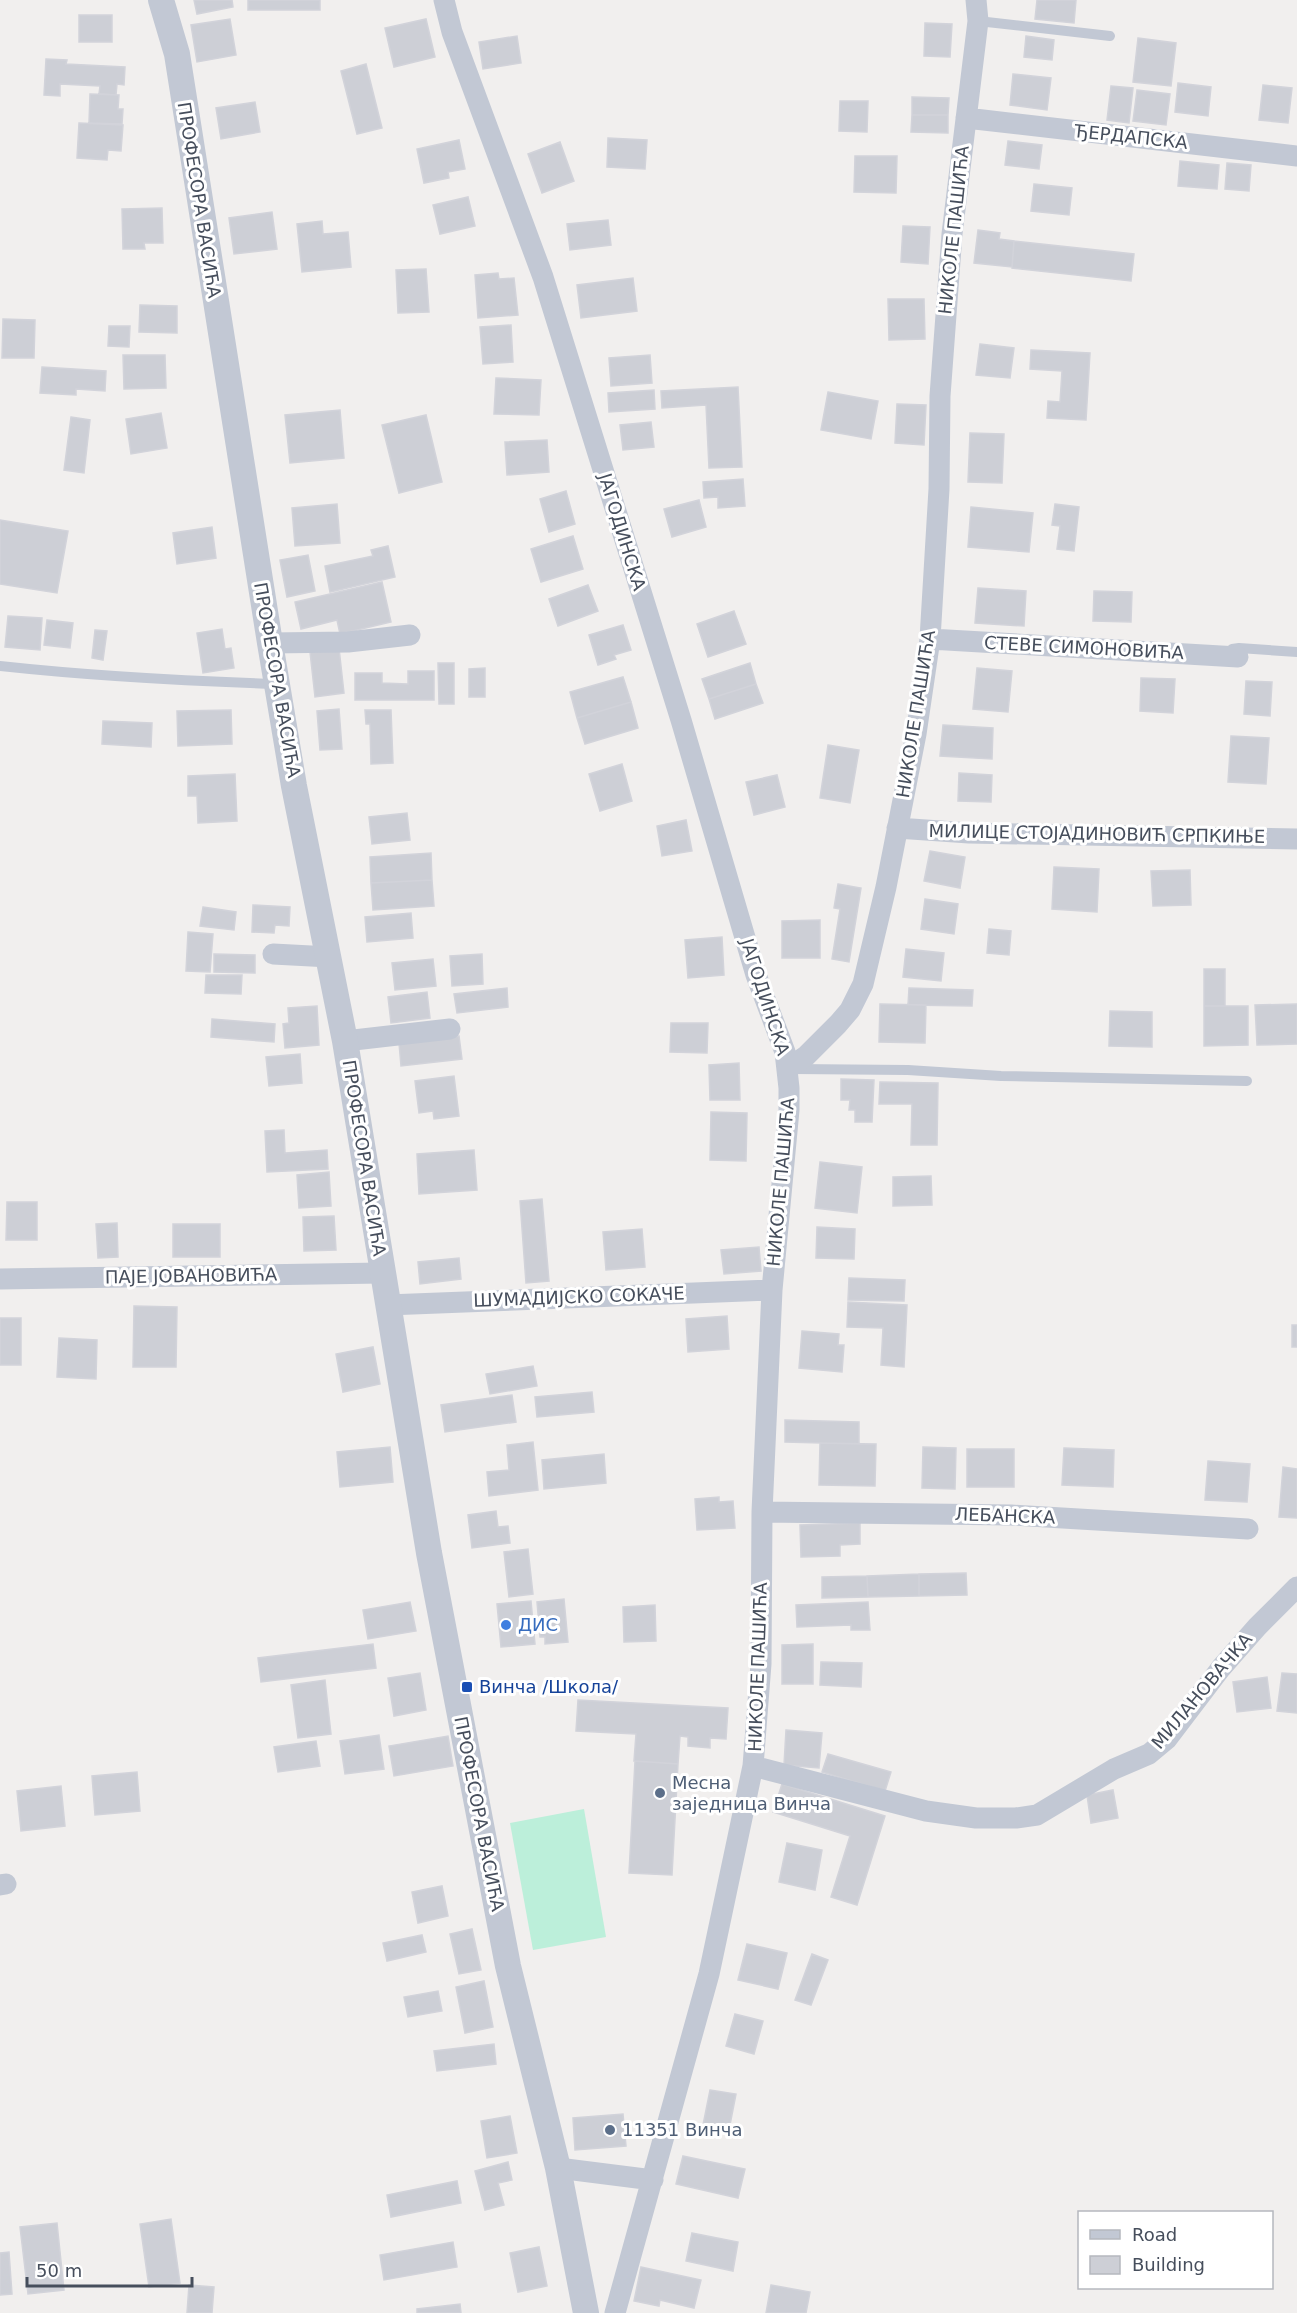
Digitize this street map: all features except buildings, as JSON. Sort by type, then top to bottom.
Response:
[{"type":"street","name":"ПРОФЕСОРА ВАСИЋА","points":[[161,0],[177,54],[294,786],[345,1041],[429,1553],[508,1966],[558,2168],[586,2313]]},
{"type":"street","name":"ЈАГОДИНСКА","points":[[444,0],[452,32],[543,276],[681,720],[756,975],[780,1039],[787,1069]]},
{"type":"street","name":"НИКОЛЕ ПАШИЋА","points":[[615,2313],[709,1974],[753,1766],[761,1664],[762,1512],[772,1290],[789,1110],[787,1069],[806,1056],[838,1024],[850,1010],[863,984],[886,888],[916,734],[930,639],[939,489],[940,396],[945,313],[977,10]]},
{"type":"street","name":"ЂЕРДАПСКА","points":[[966,118],[1297,156]]},
{"type":"street","points":[[270,643],[348,642],[410,635]]},
{"type":"street","name":"СТЕВЕ СИМОНОВИЋА","points":[[930,639],[1230,656]]},
{"type":"street","name":"МИЛИЦЕ СТОЈАДИНОВИЋ СРПКИЊЕ","points":[[897,828],[969,833],[1297,839]]},
{"type":"street","points":[[273,954],[330,957]]},
{"type":"street","points":[[345,1041],[450,1029]]},
{"type":"street","name":"ПАЈЕ ЈОВАНОВИЋА","points":[[0,1279],[382,1273]]},
{"type":"street","name":"ШУМАДИЈСКО СОКАЧЕ","points":[[387,1305],[772,1290]]},
{"type":"street","name":"ЛЕБАНСКА","points":[[762,1512],[1011,1515],[1248,1529]]},
{"type":"street","name":"МИЛАНОВАЧКА","points":[[753,1766],[926,1811],[976,1818],[1016,1818],[1036,1815],[1114,1769],[1149,1754],[1167,1739],[1221,1668],[1257,1627],[1295,1590]]},
{"type":"street","points":[[558,2168],[653,2180]]},
{"type":"lane","points":[[977,10],[1110,36]]},
{"type":"lane","points":[[1230,656],[1227,651],[1239,648],[1297,652]]},
{"type":"lane","points":[[0,666],[89,675],[277,684]]},
{"type":"lane","points":[[787,1069],[908,1070],[1001,1076],[1247,1081]]},
{"type":"green space","points":[[584,1809],[606,1937],[533,1950],[510,1823]]},
{"type":"place","name":"ДИС","points":[[506,1625]]},
{"type":"place","name":"Винча /Школа/","points":[[467,1687]]},
{"type":"place","name":"Месна заједница Винча","points":[[660,1793]]},
{"type":"place","name":"11351 Винча","points":[[610,2130]]}]
